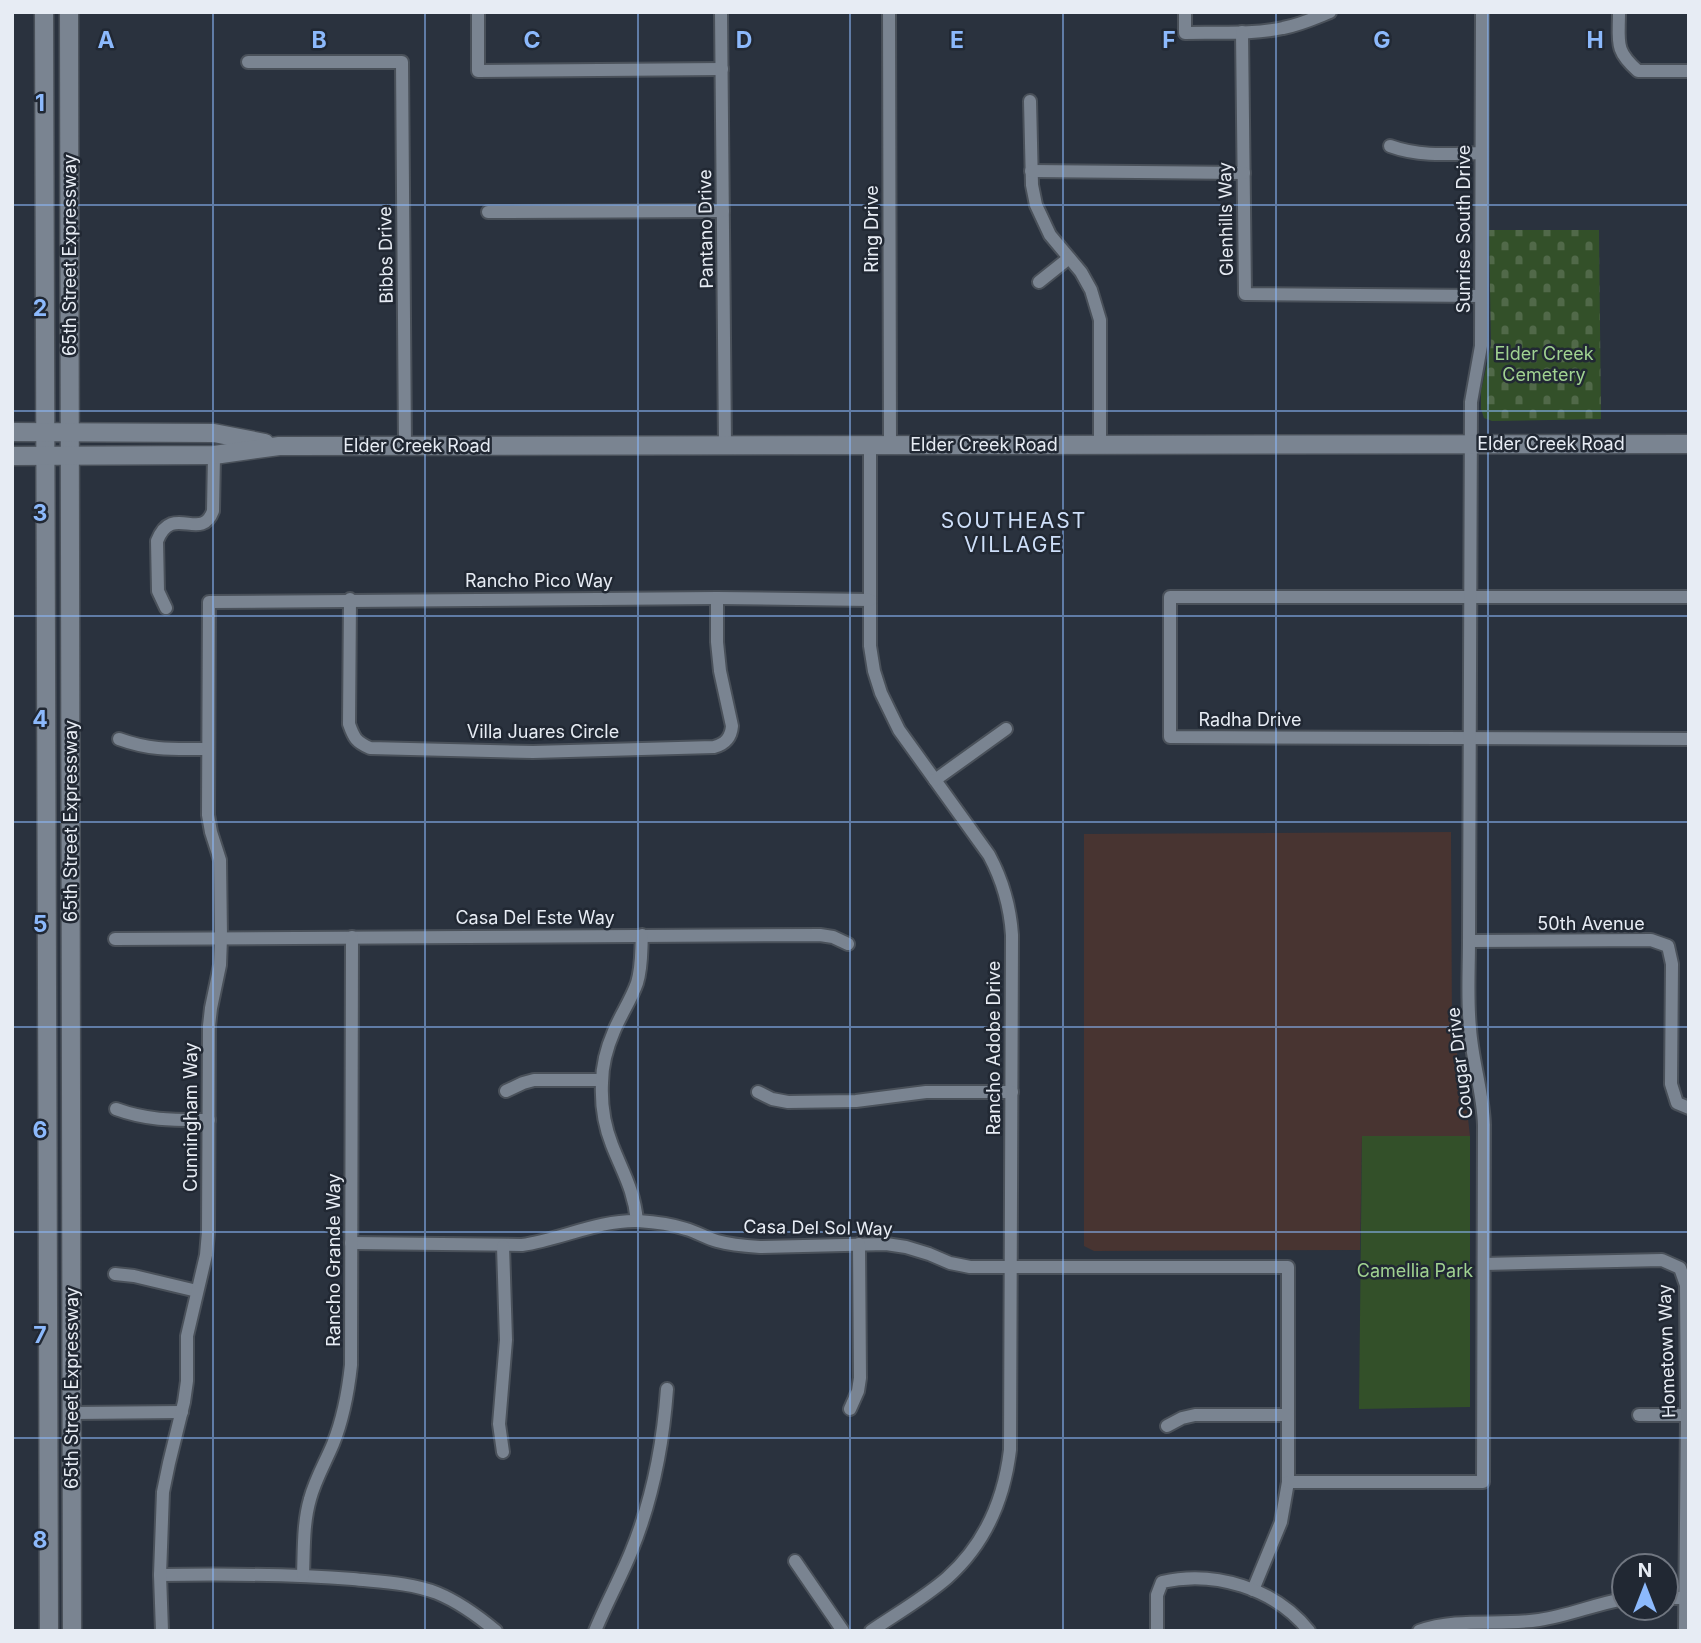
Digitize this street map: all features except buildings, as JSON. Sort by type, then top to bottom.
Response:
[{"type":"main road","name":"65th Street Expressway","points":[[44,12],[49,1631]]},
{"type":"main road","name":"65th Street Expressway","points":[[69,12],[72,1631]]},
{"type":"main road","name":"Elder Creek Road","points":[[12,432],[214,433],[279,446]]},
{"type":"main road","name":"Elder Creek Road","points":[[12,456],[214,455],[279,446],[1689,444]]},
{"type":"street","points":[[478,12],[478,71],[722,69]]},
{"type":"street","name":"Pantano Drive","points":[[721,12],[725,446]]},
{"type":"street","name":"Ring Drive","points":[[889,12],[890,445]]},
{"type":"street","points":[[1185,12],[1185,33],[1263,32],[1305,22],[1330,12]]},
{"type":"street","name":"Sunrise South Drive","points":[[1471,444],[1471,402],[1481,346],[1482,12]]},
{"type":"street","points":[[1619,12],[1621,52],[1638,71],[1689,71]]},
{"type":"street","name":"Glenhills Way","points":[[1242,32],[1245,294],[1481,296]]},
{"type":"street","name":"Bibbs Drive","points":[[248,62],[402,62],[405,446]]},
{"type":"street","points":[[1031,101],[1031,171],[1036,205],[1050,235],[1081,272],[1091,290],[1100,320],[1100,445]]},
{"type":"street","points":[[1390,146],[1421,154],[1481,153]]},
{"type":"street","points":[[1031,171],[1244,173]]},
{"type":"street","points":[[488,212],[723,211]]},
{"type":"street","points":[[1039,282],[1069,258]]},
{"type":"street","name":"Cougar Drive","points":[[1288,1482],[1483,1482],[1484,1110],[1469,1027],[1471,444]]},
{"type":"street","name":"Rancho Adobe Drive","points":[[870,445],[870,646],[874,671],[881,693],[899,730],[989,855],[1004,887],[1012,934],[1010,1450],[1007,1475],[990,1523],[964,1561],[947,1578],[871,1631]]},
{"type":"street","points":[[166,608],[158,591],[157,541],[167,526],[179,522],[196,525],[208,521],[213,510],[214,455]]},
{"type":"street","name":"Radha Drive","points":[[1470,597],[1170,597],[1170,737],[1470,738]]},
{"type":"street","points":[[1470,597],[1689,597]]},
{"type":"street","name":"Rancho Pico Way","points":[[209,601],[717,598],[870,600]]},
{"type":"street","name":"Villa Juares Circle","points":[[350,599],[349,724],[354,737],[361,744],[370,748],[533,752],[714,747],[725,742],[732,726],[720,671],[717,598]]},
{"type":"street","name":"Cunningham Way","points":[[162,1631],[160,1575],[163,1492],[182,1412],[187,1381],[187,1336],[206,1255],[208,1232],[209,1026],[220,965],[221,938],[220,860],[208,815],[209,601]]},
{"type":"street","points":[[935,780],[1006,729]]},
{"type":"street","points":[[119,738],[153,749],[208,749]]},
{"type":"street","points":[[1470,738],[1689,738]]},
{"type":"street","name":"Casa Del Este Way","points":[[115,939],[820,934],[848,944]]},
{"type":"street","points":[[637,1221],[632,1191],[605,1123],[602,1080],[614,1029],[638,981],[642,935]]},
{"type":"street","name":"Rancho Grande Way","points":[[303,1575],[309,1503],[343,1416],[351,1365],[352,937]]},
{"type":"street","name":"50th Avenue","points":[[1469,941],[1650,940],[1668,946],[1672,964],[1671,1084],[1677,1102],[1689,1108]]},
{"type":"street","points":[[506,1091],[534,1080],[602,1080]]},
{"type":"street","points":[[758,1092],[772,1099],[788,1102],[856,1101],[926,1092],[1012,1092]]},
{"type":"street","points":[[116,1109],[155,1120],[209,1120]]},
{"type":"street","name":"Casa Del Sol Way","points":[[351,1243],[522,1245],[544,1242],[607,1223],[637,1221],[662,1223],[717,1241],[760,1247],[886,1244],[906,1247],[950,1263],[970,1267],[1288,1267],[1288,1415]]},
{"type":"street","points":[[850,1409],[860,1378],[859,1244]]},
{"type":"street","points":[[503,1246],[506,1340],[499,1424],[503,1452]]},
{"type":"street","name":"Hometown Way","points":[[1484,1264],[1662,1261],[1680,1268],[1686,1285],[1685,1631]]},
{"type":"street","points":[[116,1274],[197,1291]]},
{"type":"street","points":[[595,1631],[618,1583],[643,1518],[661,1446],[667,1389]]},
{"type":"street","points":[[73,1413],[182,1412]]},
{"type":"street","points":[[1167,1426],[1195,1415],[1288,1415],[1288,1482],[1281,1522],[1253,1590]]},
{"type":"street","points":[[1639,1415],[1687,1415]]},
{"type":"street","points":[[795,1561],[843,1631]]},
{"type":"street","points":[[160,1575],[303,1575],[418,1587],[455,1601],[496,1631]]},
{"type":"street","points":[[1157,1631],[1157,1595],[1162,1582],[1177,1578],[1223,1581],[1253,1590],[1288,1610],[1309,1631]]},
{"type":"street","points":[[1680,1598],[1686,1598]]},
{"type":"street","points":[[1419,1631],[1449,1623],[1539,1626],[1610,1601]]},
{"type":"shaded area","points":[[1451,832],[1452,1030],[1465,1092],[1470,1136],[1362,1136],[1360,1250],[1094,1251],[1084,1246],[1084,834]]},
{"type":"green space","name":"Elder Creek Cemetery","points":[[1489,230],[1599,230],[1601,419],[1492,421],[1484,418],[1481,391],[1491,345]]},
{"type":"green space","name":"Camellia Park","points":[[1362,1136],[1470,1136],[1470,1407],[1359,1409]]},
{"type":"district","name":"SOUTHEAST VILLAGE","points":[[1014,533]]}]
